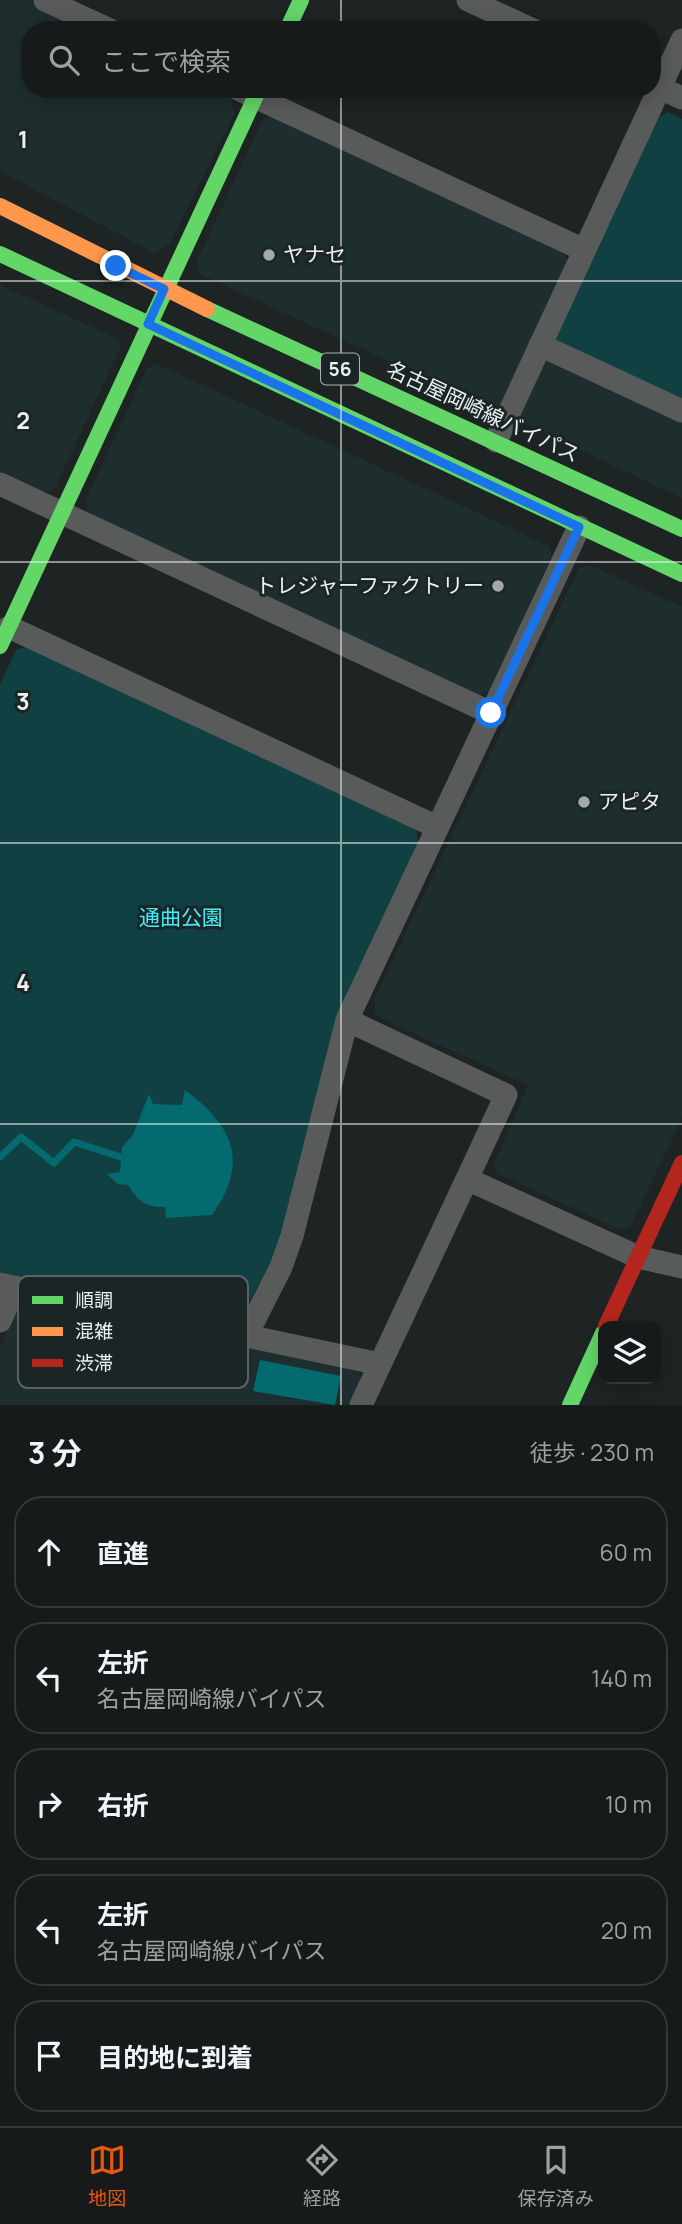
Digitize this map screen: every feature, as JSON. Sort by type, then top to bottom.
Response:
[{"type":"main road","points":[[291,21],[301,0]]},
{"type":"main road","points":[[5,636],[164,289],[247,98]]},
{"type":"main road","name":"名古屋岡崎線バイパス","points":[[0,206],[164,289],[682,529]]},
{"type":"main road","name":"56","points":[[0,254],[682,574]]},
{"type":"main road","points":[[608,1321],[682,1163]]},
{"type":"main road","points":[[570,1405],[598,1344]]},
{"type":"street","points":[[45,0],[90,21]]},
{"type":"street","points":[[468,0],[514,21]]},
{"type":"street","points":[[661,77],[682,40]]},
{"type":"street","points":[[661,88],[682,98]]},
{"type":"street","points":[[263,98],[584,250]]},
{"type":"street","points":[[496,441],[651,98]]},
{"type":"street","points":[[540,345],[682,411]]},
{"type":"street","points":[[0,484],[491,713]]},
{"type":"street","points":[[248,1332],[281,1267],[292,1236],[347,1020],[579,527]]},
{"type":"street","points":[[5,636],[437,827]]},
{"type":"street","points":[[347,1020],[506,1095],[361,1405]]},
{"type":"street","points":[[467,1179],[638,1257],[682,1267]]},
{"type":"street","points":[[0,1321],[7,1285]]},
{"type":"street","points":[[248,1336],[380,1364]]},
{"type":"shaded area","points":[[0,0],[28,0],[72,21],[21,21],[21,98],[230,98],[235,113],[169,245],[154,253],[0,171]]},
{"type":"shaded area","points":[[273,116],[565,252],[567,261],[498,412],[200,274],[196,263],[263,119]]},
{"type":"shaded area","points":[[0,285],[116,338],[121,346],[56,486],[45,493],[0,472]]},
{"type":"shaded area","points":[[552,358],[682,419],[682,498],[516,420],[543,362]]},
{"type":"shaded area","points":[[157,364],[549,546],[552,555],[490,691],[479,695],[88,514],[85,502],[147,368]]},
{"type":"shaded area","points":[[590,565],[682,607],[682,1118],[630,1227],[621,1230],[498,1174],[494,1164],[528,1085],[382,1019],[375,1013],[375,997],[579,568]]},
{"type":"shaded area","points":[[185,1090],[202,1103],[225,1131],[233,1161],[231,1178],[212,1215],[166,1218],[165,1207],[143,1202],[128,1185],[118,1184],[107,1174],[120,1172],[122,1147],[133,1135],[149,1094],[153,1104],[182,1105]]},
{"type":"shaded area","points":[[18,1305],[18,1388],[248,1388],[248,1346],[357,1369],[362,1379],[349,1405],[0,1405],[0,1347]]},
{"type":"shaded area","points":[[260,1360],[341,1376],[335,1405],[253,1391]]},
{"type":"green space","points":[[669,112],[682,119],[682,405],[557,347],[554,337],[658,117]]},
{"type":"green space","name":"通曲公園","points":[[27,646],[406,822],[417,831],[418,844],[339,1012],[282,1231],[272,1260],[249,1302],[248,1276],[21,1276],[0,1272],[0,684],[16,650]]},
{"type":"waterway","points":[[0,1157],[21,1137],[54,1163],[74,1142],[121,1157]]},
{"type":"traffic: fast","points":[[291,21],[301,0]]},
{"type":"traffic: fast","points":[[0,646],[255,98]]},
{"type":"traffic: fast","points":[[0,254],[682,574]]},
{"type":"traffic: fast","points":[[207,309],[682,529]]},
{"type":"traffic: fast","points":[[570,1405],[598,1344]]},
{"type":"traffic: slow","points":[[0,206],[207,309]]},
{"type":"traffic: jam","points":[[608,1321],[682,1163]]},
{"type":"place","name":"ヤナセ","points":[[269,255]]},
{"type":"place","name":"トレジャーファクトリー","points":[[498,586]]},
{"type":"place","name":"アピタ","points":[[584,802]]},
{"type":"route","points":[[116,266],[164,289],[148,324],[579,527],[491,713]]}]
